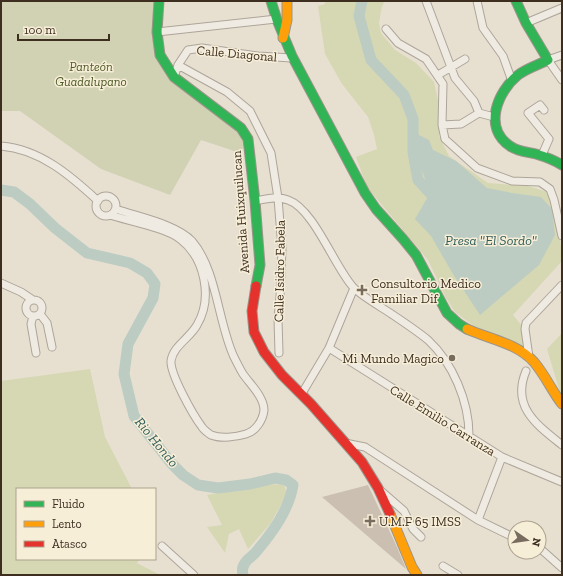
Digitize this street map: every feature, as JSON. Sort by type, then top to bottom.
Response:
[{"type":"street","name":"Avenida Huixquilucan","points":[[159,1],[157,32],[160,55],[174,77],[241,128],[248,139],[260,265],[252,311],[254,332],[264,352],[282,375],[311,404],[362,462],[378,488],[412,567],[418,575]]},
{"type":"street","points":[[271,1],[276,19],[292,58],[340,144],[362,188],[376,210],[411,249],[422,266],[447,314],[464,327],[507,345],[529,357],[541,371],[551,390],[562,404]]},
{"type":"street","points":[[284,38],[287,20],[287,1]]},
{"type":"street","points":[[426,1],[455,78],[474,101],[479,113]]},
{"type":"street","points":[[477,1],[483,28],[503,56],[512,81]]},
{"type":"street","points":[[516,1],[526,23],[562,80]]},
{"type":"street","points":[[526,23],[562,8]]},
{"type":"street","points":[[157,32],[276,19]]},
{"type":"street","points":[[386,29],[398,43],[426,59],[443,84],[442,125],[444,139],[477,168],[512,181],[540,182],[550,189],[560,219],[562,236]]},
{"type":"street","name":"Calle Diagonal","points":[[174,77],[178,65],[188,50],[202,48],[258,56],[292,58]]},
{"type":"street","points":[[562,55],[529,68],[512,81],[501,95],[494,117],[498,132],[508,145],[517,150],[542,155],[562,165]]},
{"type":"street","points":[[438,75],[465,59]]},
{"type":"street","name":"Calle Isidro Fabela","points":[[178,65],[227,92],[250,111],[271,153],[278,198],[282,249],[278,319],[279,353]]},
{"type":"street","points":[[542,155],[549,139],[528,113],[540,105],[544,110]]},
{"type":"street","points":[[442,125],[461,124],[479,113],[494,117]]},
{"type":"street","points":[[1,146],[25,151],[42,158],[75,180],[98,201]]},
{"type":"street","points":[[110,215],[113,214],[116,208],[116,202],[109,196],[103,197],[98,201],[96,207],[99,213],[104,216],[110,215],[166,231],[179,238],[189,248],[197,260],[203,276],[206,295],[203,313],[190,336],[176,349],[171,360],[171,368],[174,378],[202,428],[212,435],[224,437],[239,436],[249,433],[257,427],[262,418],[264,409],[261,399],[242,373],[228,342],[218,302],[202,254],[191,240],[181,232],[116,208]]},
{"type":"street","points":[[255,201],[278,198],[289,200],[300,207],[314,225],[354,288],[409,325],[429,341],[454,374],[461,392],[469,424],[469,435]]},
{"type":"street","points":[[1,282],[38,302],[42,306],[40,314]]},
{"type":"street","points":[[529,357],[525,329],[526,323],[562,286]]},
{"type":"street","points":[[301,394],[330,348],[354,288]]},
{"type":"street","points":[[32,316],[28,313],[26,308],[28,303],[33,300]]},
{"type":"street","points":[[32,316],[40,314]]},
{"type":"street","points":[[40,314],[47,323],[52,347]]},
{"type":"street","points":[[32,316],[31,324],[36,353]]},
{"type":"street","name":"Calle Emilio Carranza","points":[[330,348],[502,457],[562,482]]},
{"type":"street","points":[[526,371],[521,392],[523,403],[527,412],[536,423],[562,445]]},
{"type":"street","points":[[345,443],[365,446],[478,520],[507,534]]},
{"type":"street","points":[[478,520],[502,457]]},
{"type":"street","points":[[378,488],[404,511],[413,529],[421,537]]},
{"type":"street","points":[[162,546],[194,575]]},
{"type":"street","points":[[547,555],[562,568]]},
{"type":"street","points":[[443,566],[458,575]]},
{"type":"green space","name":"Panteón Guadalupano","points":[[1,1],[159,1],[160,55],[174,77],[248,139],[240,153],[201,140],[170,195],[101,169],[20,111],[1,111]]},
{"type":"green space","points":[[325,1],[385,1],[382,6],[379,23],[381,33],[395,50],[416,63],[434,82],[439,105],[439,136],[449,156],[488,183],[528,186],[547,192],[558,226],[562,261],[513,315],[523,327],[525,349],[474,326],[455,312],[446,298],[428,260],[367,187],[356,157],[377,149],[374,135],[368,117],[342,84],[325,54],[318,6],[325,4]]},
{"type":"green space","points":[[562,333],[562,399],[547,349]]},
{"type":"green space","points":[[90,369],[105,437],[131,488],[16,488],[16,560],[139,560],[137,563],[160,575],[1,575],[1,381]]},
{"type":"green space","points":[[269,484],[284,485],[287,494],[270,524],[248,549],[239,529],[229,534],[225,553],[207,527],[222,525],[207,495]]},
{"type":"water","name":"Presa \"El Sordo\"","points":[[417,134],[429,140],[433,150],[456,161],[487,188],[541,197],[552,209],[555,235],[539,265],[480,315],[453,274],[431,236],[415,219],[430,193],[419,162]]},
{"type":"building","name":"U.M.F 65 IMSS","points":[[368,485],[397,547],[406,569],[322,497]]},
{"type":"waterway","points":[[362,1],[359,16],[371,60],[404,95],[413,119],[413,152],[418,180],[430,193]]},
{"type":"waterway","name":"Rio Hondo","points":[[1,190],[14,192],[30,204],[55,228],[87,253],[130,263],[147,273],[155,284],[153,298],[128,344],[124,374],[134,416],[172,464],[183,475],[198,485],[218,488],[250,484],[275,478],[286,480],[293,485],[284,512],[262,545],[244,564],[242,570],[243,575]]},
{"type":"traffic: fast","points":[[159,1],[157,32],[160,55],[174,77],[241,128],[248,139],[260,265],[256,286]]},
{"type":"traffic: fast","points":[[271,1],[292,56],[365,193],[376,209],[416,255],[447,313],[467,329]]},
{"type":"traffic: fast","points":[[516,1],[526,23],[548,60],[529,68],[518,75],[504,91],[496,110],[495,120],[497,130],[502,138],[513,148],[543,156],[562,165]]},
{"type":"traffic: slow","points":[[283,38],[287,20],[287,1]]},
{"type":"traffic: slow","points":[[467,329],[511,346],[527,356],[538,367],[562,404]]},
{"type":"traffic: slow","points":[[390,514],[412,567],[417,575]]},
{"type":"traffic: jam","points":[[256,286],[252,311],[254,332],[264,352],[282,375],[311,404],[362,462],[378,488],[390,514]]},
{"type":"place","name":"Consultorio Medico Familiar Dif","points":[[362,290]]},
{"type":"place","name":"Mi Mundo Magico","points":[[452,358]]},
{"type":"place","name":"U.M.F 65 IMSS","points":[[370,521]]}]
